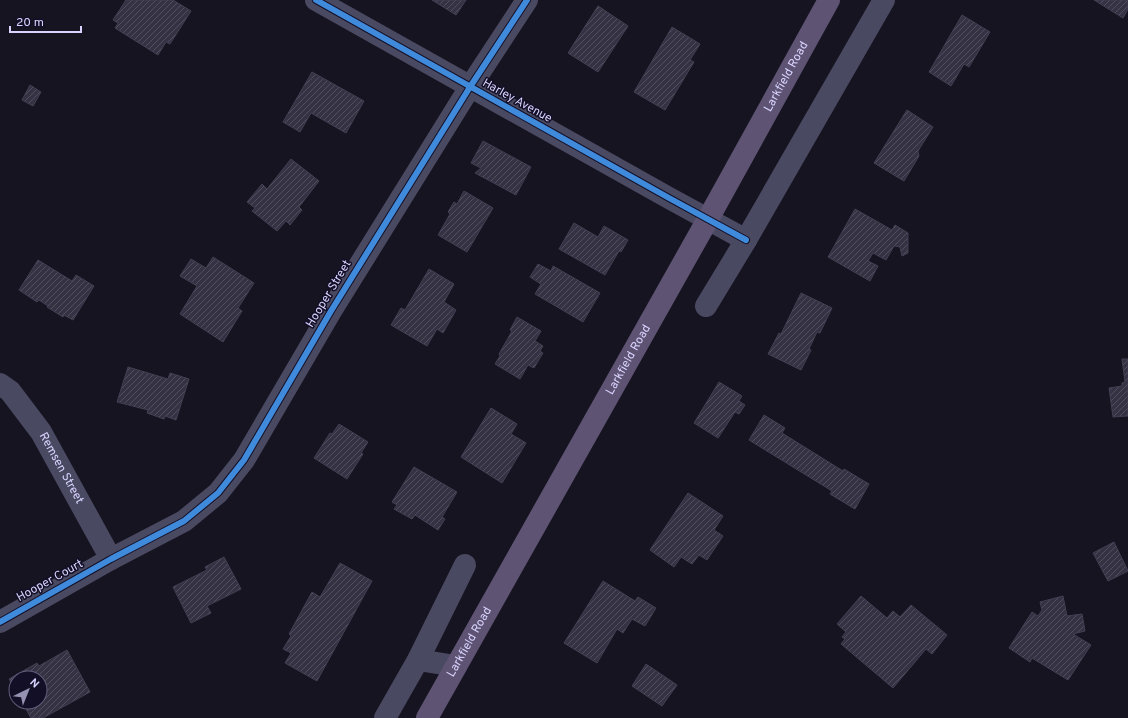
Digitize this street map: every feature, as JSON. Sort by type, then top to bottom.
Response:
[{"type":"main road","name":"Larkfield Road","points":[[427,718],[708,219],[829,0]]},
{"type":"street","name":"Harley Avenue","points":[[316,0],[746,240]]},
{"type":"street","name":"Hooper Street","points":[[111,559],[184,521],[218,492],[244,460],[331,311],[470,87],[528,0]]},
{"type":"street","points":[[706,306],[746,240],[884,0]]},
{"type":"street","name":"Remsen Street","points":[[0,384],[10,391],[41,432],[111,559]]},
{"type":"street","name":"Hooper Court","points":[[0,622],[111,559]]},
{"type":"street","points":[[385,718],[418,660],[465,565]]},
{"type":"street","points":[[418,660],[456,666]]},
{"type":"building","points":[[126,0],[173,0],[191,11],[170,44],[166,42],[158,55],[115,28],[118,23],[113,20]]},
{"type":"building","points":[[432,0],[466,0],[456,15]]},
{"type":"building","points":[[1094,0],[1128,0],[1128,9],[1123,18]]},
{"type":"building","points":[[598,6],[628,26],[598,72],[568,53]]},
{"type":"building","points":[[962,15],[990,32],[969,67],[964,64],[951,86],[929,72]]},
{"type":"building","points":[[672,27],[700,44],[690,60],[694,62],[665,110],[634,92]]},
{"type":"building","points":[[312,72],[364,101],[346,133],[311,113],[300,132],[283,122]]},
{"type":"building","points":[[30,85],[41,92],[33,106],[22,100]]},
{"type":"building","points":[[907,110],[933,127],[918,151],[919,156],[904,181],[874,163]]},
{"type":"building","points":[[483,141],[531,167],[516,195],[475,173],[481,168],[471,163]]},
{"type":"building","points":[[291,159],[319,181],[299,207],[302,210],[290,225],[286,221],[277,231],[252,211],[255,208],[247,202],[262,184],[267,189]]},
{"type":"building","points":[[464,191],[493,208],[467,252],[438,235],[450,214],[448,212],[454,202],[457,204]]},
{"type":"building","points":[[855,209],[892,230],[895,225],[908,233],[908,253],[902,256],[900,247],[894,246],[886,260],[873,253],[868,261],[878,266],[870,281],[828,257]]},
{"type":"building","points":[[574,223],[598,237],[604,226],[628,240],[621,252],[619,251],[605,275],[559,249]]},
{"type":"building","points":[[213,257],[254,283],[238,308],[242,311],[223,342],[180,314],[197,286],[180,276],[191,259],[206,268]]},
{"type":"building","points":[[38,260],[72,281],[76,275],[94,286],[73,320],[64,315],[63,317],[39,300],[37,302],[19,290]]},
{"type":"building","points":[[538,264],[551,271],[553,266],[600,293],[583,322],[535,294],[541,284],[530,277]]},
{"type":"building","points":[[429,269],[454,284],[444,302],[456,310],[443,333],[437,329],[427,346],[391,325],[401,308],[405,310]]},
{"type":"building","points":[[801,293],[832,308],[820,333],[817,332],[809,349],[811,350],[801,370],[768,354],[779,333],[781,334]]},
{"type":"building","points":[[517,317],[541,331],[535,341],[543,346],[540,351],[543,353],[534,368],[528,365],[520,379],[495,364],[512,331],[510,330]]},
{"type":"building","points":[[1122,359],[1128,359],[1128,416],[1113,417],[1109,388],[1122,386],[1122,383],[1125,382]]},
{"type":"building","points":[[128,367],[168,379],[170,373],[189,379],[176,420],[165,416],[164,419],[147,413],[148,410],[117,402]]},
{"type":"building","points":[[719,382],[742,396],[739,401],[745,405],[739,414],[735,412],[718,438],[694,423]]},
{"type":"building","points":[[491,408],[517,424],[511,434],[526,443],[502,483],[461,457]]},
{"type":"building","points":[[764,415],[785,428],[782,433],[843,471],[844,469],[869,484],[855,509],[830,494],[832,491],[749,440]]},
{"type":"building","points":[[339,424],[368,442],[361,453],[363,454],[347,479],[314,458],[330,433],[332,434]]},
{"type":"building","points":[[414,467],[457,492],[442,517],[445,519],[438,530],[415,515],[412,519],[394,509],[397,505],[392,502]]},
{"type":"building","points":[[688,493],[723,516],[714,530],[723,536],[707,560],[699,555],[692,564],[681,557],[674,567],[650,550]]},
{"type":"building","points":[[1114,542],[1128,571],[1108,581],[1093,553]]},
{"type":"building","points":[[224,557],[241,589],[207,606],[211,613],[191,623],[173,587],[207,570],[205,567]]},
{"type":"building","points":[[340,563],[372,581],[317,681],[285,663],[291,653],[283,649],[291,636],[289,634],[312,592],[320,597]]},
{"type":"building","points":[[603,581],[635,601],[638,597],[656,608],[645,626],[632,619],[623,633],[617,629],[597,663],[564,643]]},
{"type":"building","points":[[861,596],[887,618],[893,611],[900,617],[911,605],[947,635],[932,654],[926,649],[893,688],[841,644],[845,639],[842,637],[846,632],[837,624]]},
{"type":"building","points":[[1063,596],[1067,616],[1082,614],[1085,631],[1073,634],[1091,645],[1068,680],[1032,658],[1030,662],[1009,648],[1032,612],[1038,616],[1042,610],[1040,602]]},
{"type":"building","points":[[67,650],[90,692],[43,718],[31,718],[26,710],[48,710],[48,670],[25,670],[37,663],[39,666]]},
{"type":"building","points":[[646,664],[677,685],[662,706],[632,686]]},
{"type":"cycle path","points":[[316,0],[746,240]]},
{"type":"cycle path","points":[[0,622],[111,559],[184,521],[218,493],[244,460],[331,311],[470,87],[527,0]]}]
